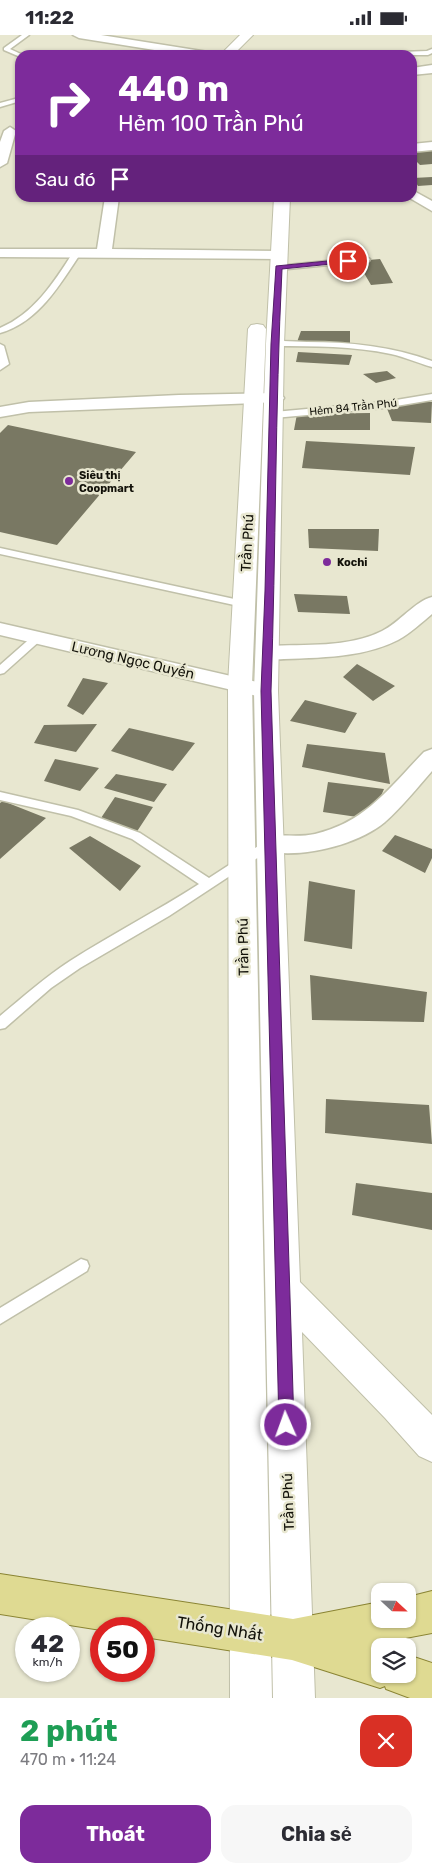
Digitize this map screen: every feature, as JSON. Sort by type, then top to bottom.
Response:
[{"type":"main road","points":[[231,50],[247,35]]},
{"type":"main road","points":[[249,50],[262,35]]},
{"type":"main road","name":"Trần Phú","points":[[265,202],[273,259],[274,344],[268,404]]},
{"type":"main road","name":"Trần Phú","points":[[251,1698],[242,862],[268,404],[273,259],[281,202]]},
{"type":"main road","name":"Trần Phú","points":[[257,607],[268,653],[253,688],[270,843],[294,1698]]},
{"type":"main road","points":[[283,1289],[398,1405],[432,1443]]},
{"type":"main road","name":"Thống Nhất","points":[[0,1594],[292,1639],[371,1664]]},
{"type":"main road","points":[[416,1615],[432,1612]]},
{"type":"main road","name":"Thống Nhất","points":[[292,1639],[371,1624]]},
{"type":"main road","points":[[416,1679],[432,1684]]},
{"type":"street","points":[[79,35],[176,50]]},
{"type":"street","points":[[417,72],[432,69]]},
{"type":"street","points":[[0,163],[10,131]]},
{"type":"street","points":[[417,148],[432,146]]},
{"type":"street","points":[[417,197],[432,207]]},
{"type":"street","points":[[104,253],[115,202]]},
{"type":"street","points":[[0,253],[104,253],[273,259]]},
{"type":"street","points":[[0,412],[29,407],[268,404]]},
{"type":"street","points":[[268,653],[359,646],[384,638],[410,622],[432,603]]},
{"type":"street","name":"Lương Ngọc Quyến","points":[[0,629],[253,688]]},
{"type":"street","points":[[270,843],[312,843],[347,834],[376,816],[432,757]]},
{"type":"lane","points":[[15,53],[6,49],[26,35]]},
{"type":"lane","points":[[417,53],[432,51]]},
{"type":"lane","points":[[0,105],[15,101]]},
{"type":"lane","points":[[0,331],[13,327],[45,299],[77,253]]},
{"type":"lane","points":[[273,259],[366,259]]},
{"type":"lane","points":[[274,344],[369,347],[396,352],[432,363]]},
{"type":"lane","points":[[0,346],[5,364],[0,367]]},
{"type":"lane","name":"Hẻm 84 Trần Phú","points":[[268,404],[384,405],[432,397]]},
{"type":"lane","points":[[0,551],[257,607]]},
{"type":"lane","points":[[0,671],[38,637]]},
{"type":"lane","points":[[0,796],[74,813],[136,836],[209,884]]},
{"type":"lane","points":[[0,1025],[46,984],[75,964],[164,913],[270,843]]},
{"type":"lane","points":[[0,1317],[82,1266]]},
{"type":"building","points":[[429,148],[432,151],[432,164],[420,165],[417,162],[417,149]]},
{"type":"building","points":[[432,177],[432,185],[418,186],[417,178]]},
{"type":"building","points":[[380,259],[393,283],[371,285],[357,261]]},
{"type":"building","points":[[301,331],[350,331],[350,344],[297,342]]},
{"type":"building","points":[[298,352],[352,355],[349,365],[296,362]]},
{"type":"building","points":[[387,371],[396,378],[376,383],[363,374]]},
{"type":"building","points":[[384,401],[432,402],[431,423],[392,421]]},
{"type":"building","points":[[370,413],[370,430],[294,430],[297,414]]},
{"type":"building","points":[[8,425],[136,452],[57,545],[0,532],[0,433]]},
{"type":"building","points":[[306,441],[415,447],[410,475],[302,468]]},
{"type":"building","points":[[308,529],[379,529],[378,551],[309,548]]},
{"type":"building","points":[[294,594],[347,596],[350,614],[298,612]]},
{"type":"building","points":[[357,664],[395,686],[373,701],[343,677]]},
{"type":"building","points":[[83,678],[108,683],[83,715],[67,706]]},
{"type":"building","points":[[305,700],[357,713],[345,733],[290,721]]},
{"type":"building","points":[[97,724],[76,752],[34,743],[44,725]]},
{"type":"building","points":[[129,728],[195,743],[173,771],[111,751]]},
{"type":"building","points":[[307,744],[385,753],[390,784],[302,767]]},
{"type":"building","points":[[55,759],[99,768],[80,791],[44,781]]},
{"type":"building","points":[[116,774],[167,784],[154,802],[104,788]]},
{"type":"building","points":[[328,782],[384,789],[371,819],[323,812]]},
{"type":"building","points":[[115,797],[153,807],[136,833],[99,821]]},
{"type":"building","points":[[3,801],[46,818],[0,859],[0,803]]},
{"type":"building","points":[[395,835],[432,849],[432,858],[425,873],[382,851]]},
{"type":"building","points":[[90,836],[141,866],[120,891],[69,848]]},
{"type":"building","points":[[309,881],[355,890],[352,949],[304,941]]},
{"type":"building","points":[[310,975],[427,992],[424,1022],[312,1020]]},
{"type":"building","points":[[326,1099],[429,1105],[432,1144],[325,1133]]},
{"type":"building","points":[[356,1183],[432,1193],[432,1230],[352,1215]]},
{"type":"place","name":"Siêu thị Coopmart","points":[[69,481]]},
{"type":"place","name":"Kochi","points":[[327,562]]},
{"type":"route","points":[[286,1425],[266,691],[270,591],[274,344],[278,268],[348,261]]}]
